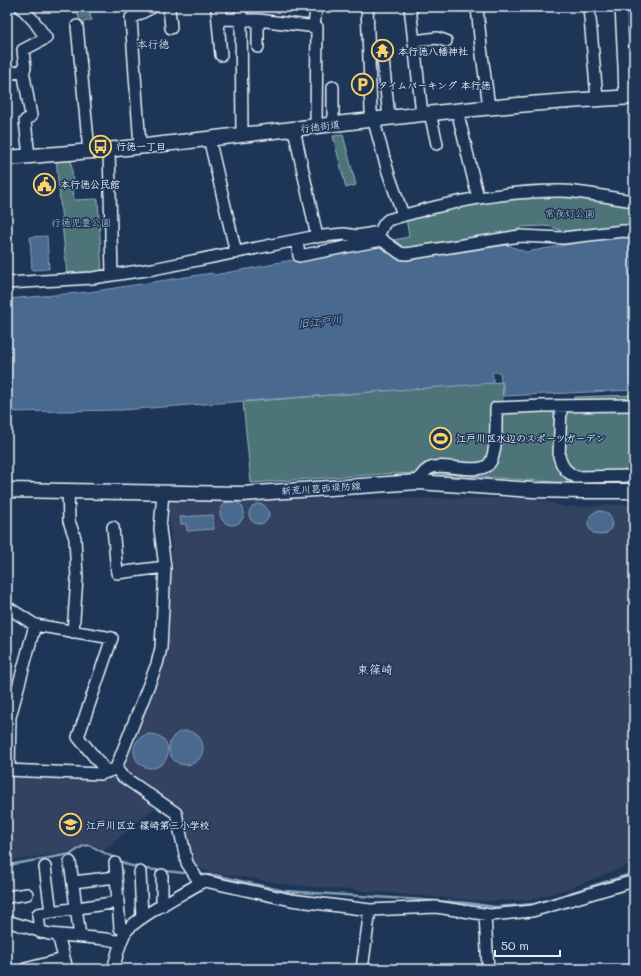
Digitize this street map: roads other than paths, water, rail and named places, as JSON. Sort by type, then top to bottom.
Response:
[{"type":"main road","name":"行徳街道","points":[[7,158],[140,146],[457,110],[597,98],[629,97]]},
{"type":"main road","name":"新荒川葛西堤防線","points":[[7,490],[242,494],[418,482],[540,490],[634,490]]},
{"type":"street","points":[[7,74],[25,68],[24,50],[46,38],[34,21],[21,7]]},
{"type":"street","points":[[140,146],[131,18],[153,7]]},
{"type":"street","points":[[169,7],[171,28]]},
{"type":"street","points":[[216,7],[221,55]]},
{"type":"street","points":[[220,7],[222,19],[258,20],[317,27],[316,126]]},
{"type":"street","points":[[241,7],[242,134]]},
{"type":"street","points":[[314,27],[316,7]]},
{"type":"street","points":[[367,7],[371,111],[388,172],[403,216]]},
{"type":"street","points":[[410,7],[426,114],[437,144]]},
{"type":"street","points":[[477,7],[489,107]]},
{"type":"street","points":[[589,7],[597,98]]},
{"type":"street","points":[[621,7],[624,66],[629,97]]},
{"type":"street","points":[[258,20],[258,47]]},
{"type":"street","points":[[78,26],[89,151]]},
{"type":"street","points":[[414,40],[437,38],[446,41]]},
{"type":"street","points":[[383,59],[389,118]]},
{"type":"street","points":[[22,70],[31,116],[25,121],[29,156]]},
{"type":"street","points":[[333,87],[333,124]]},
{"type":"street","points":[[457,110],[478,198]]},
{"type":"street","points":[[294,129],[317,237]]},
{"type":"street","points":[[209,138],[236,253]]},
{"type":"street","points":[[109,149],[112,275]]},
{"type":"street","points":[[7,283],[93,278],[153,269],[297,240],[344,234],[357,236],[378,233],[385,222],[403,216],[478,198],[517,193],[560,191],[634,201]]},
{"type":"street","points":[[297,240],[299,256],[382,240],[400,253],[406,254],[520,236],[563,238],[624,231],[634,232]]},
{"type":"street","points":[[418,482],[425,471],[434,467],[480,469],[490,464],[494,455],[496,408],[634,405]]},
{"type":"street","points":[[561,406],[559,456],[561,464],[567,472],[576,477],[634,476]]},
{"type":"street","points":[[68,491],[69,521],[75,538],[77,578],[73,632]]},
{"type":"street","points":[[35,625],[10,717],[8,770],[101,774],[112,770],[157,664],[161,648],[165,567],[160,529],[163,492]]},
{"type":"street","points":[[113,527],[117,573],[165,567]]},
{"type":"street","points":[[7,607],[35,625],[112,638],[78,737],[112,770],[176,813],[187,863],[200,884]]},
{"type":"street","points":[[70,862],[80,937]]},
{"type":"street","points":[[115,863],[120,928],[128,929]]},
{"type":"street","points":[[45,867],[51,912]]},
{"type":"street","points":[[140,872],[142,918]]},
{"type":"street","points":[[162,875],[162,906]]},
{"type":"street","points":[[73,882],[116,877]]},
{"type":"street","points":[[113,969],[121,942],[128,929],[142,918],[205,881],[292,900],[370,910],[436,907],[485,914],[532,910],[634,881]]},
{"type":"street","points":[[7,897],[27,894]]},
{"type":"street","points":[[40,932],[38,914],[118,902]]},
{"type":"street","points":[[362,969],[370,910]]},
{"type":"street","points":[[485,914],[488,969]]},
{"type":"street","points":[[7,921],[40,932],[121,942]]},
{"type":"street","points":[[25,969],[65,964],[58,935]]},
{"type":"water","name":"旧江戸川","points":[[622,235],[634,236],[634,390],[504,396],[503,382],[501,382],[500,372],[492,372],[494,383],[122,410],[7,412],[7,299],[89,292],[212,273],[214,275],[357,249],[379,243],[391,253],[502,243],[526,252]]},
{"type":"water","points":[[47,236],[49,269],[32,270],[30,237]]},
{"type":"water","points":[[232,501],[241,504],[244,513],[241,522],[232,525],[223,522],[220,513],[223,504]]},
{"type":"water","points":[[255,504],[263,504],[269,510],[269,518],[263,524],[255,524],[249,518],[249,510]]},
{"type":"water","points":[[600,511],[609,514],[612,523],[609,532],[600,535],[591,532],[588,523],[591,514]]},
{"type":"water","points":[[213,515],[214,529],[187,531],[186,524],[181,524],[180,517]]},
{"type":"water","points":[[189,731],[198,736],[202,741],[202,755],[198,760],[193,764],[183,765],[179,764],[170,755],[169,745],[170,741],[179,732]]},
{"type":"water","points":[[148,734],[154,734],[163,739],[167,745],[167,757],[163,763],[154,768],[148,768],[139,763],[134,754],[134,748],[139,739]]},
{"type":"waterway","points":[[7,868],[14,864],[71,854],[83,846],[89,845],[128,865],[146,869],[184,873]]},
{"type":"waterway","points":[[203,875],[215,875],[284,891],[467,903],[495,907],[535,904],[634,873]]},
{"type":"place","name":"本行徳八幡神社","points":[[383,51]]},
{"type":"place","name":"タイムパーキング 本行徳","points":[[363,85]]},
{"type":"place","name":"行徳一丁目","points":[[100,146]]},
{"type":"place","name":"本行徳公民館","points":[[45,184]]},
{"type":"place","name":"江戸川区水辺のスポーツガーデン","points":[[440,438]]},
{"type":"place","name":"江戸川区立 篠崎第三小学校","points":[[71,825]]},
{"type":"district","name":"本行徳","points":[[153,43]]},
{"type":"district","name":"東篠崎","points":[[375,669]]},
{"type":"park label","name":"常夜灯公園","points":[[570,213]]},
{"type":"park label","name":"行徳児童公園","points":[[81,222]]}]
